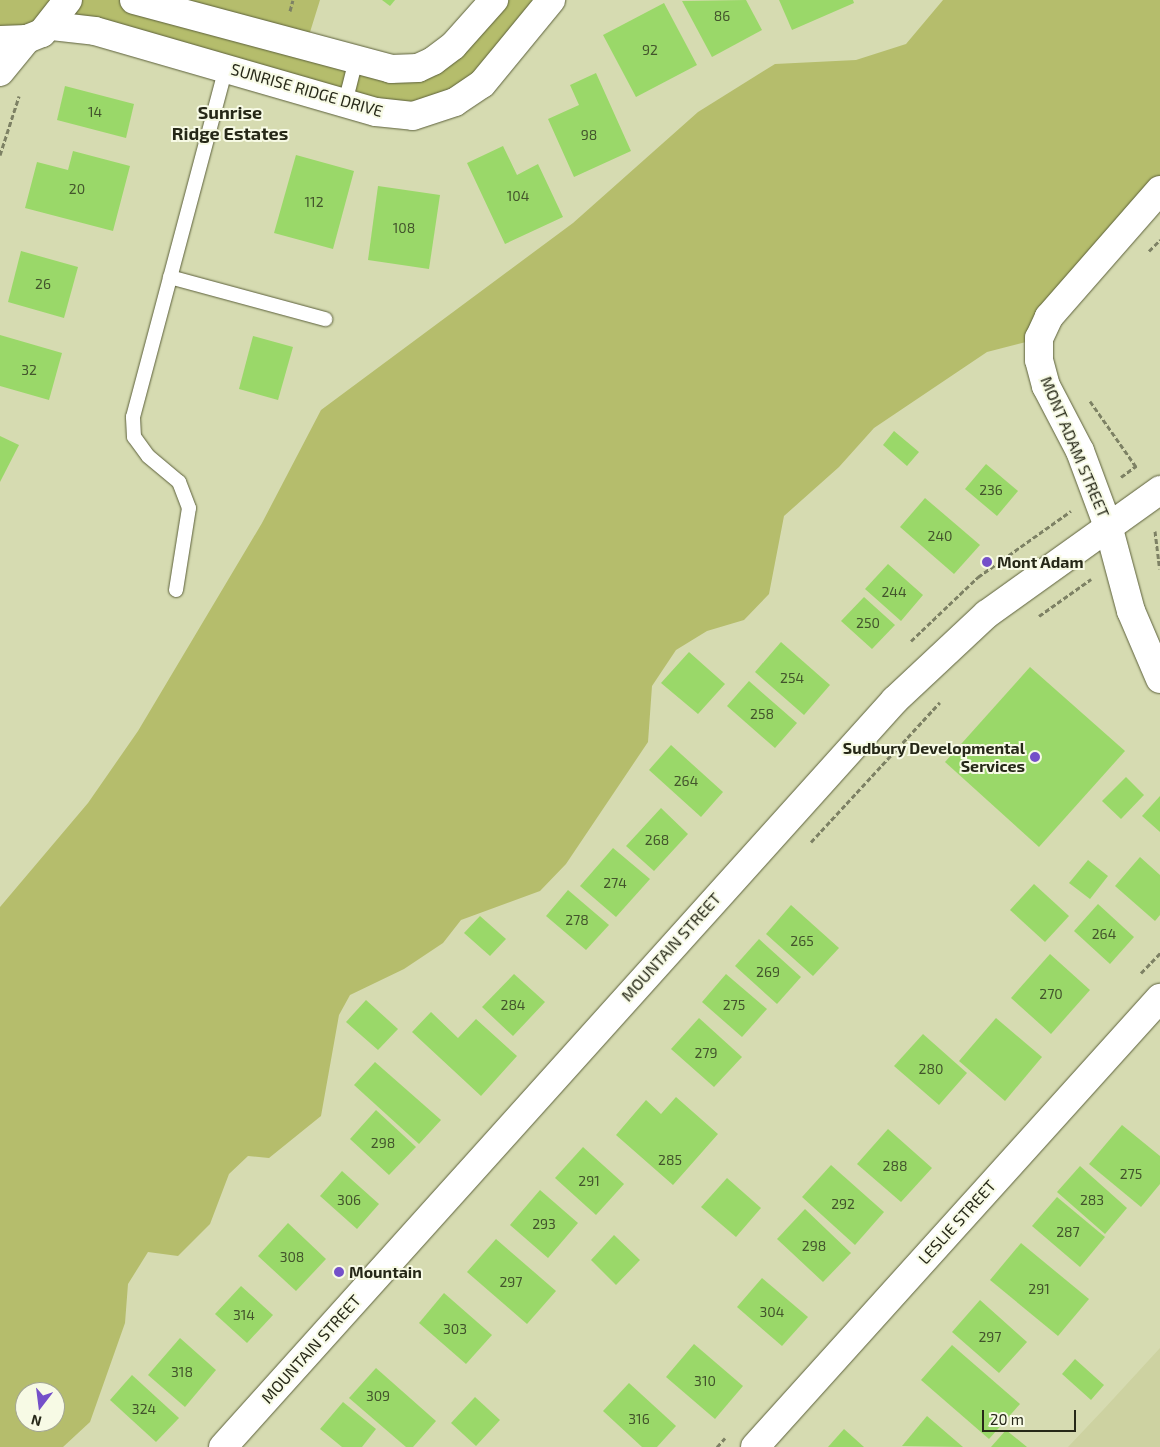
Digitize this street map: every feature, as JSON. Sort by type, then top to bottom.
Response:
[{"type":"street","points":[[0,72],[27,39],[52,26],[68,0]]},
{"type":"street","points":[[134,0],[391,69],[418,68],[433,61],[453,46],[494,0]]},
{"type":"street","name":"SUNRISE RIDGE DRIVE","points":[[52,26],[95,31],[345,103],[413,116],[455,102],[482,84],[551,0]]},
{"type":"street","points":[[0,40],[27,39]]},
{"type":"street","name":"MONT ADAM STREET","points":[[1160,190],[1049,317],[1039,338],[1046,386],[1080,451],[1109,529],[1115,562],[1160,679]]},
{"type":"street","name":"MOUNTAIN STREET","points":[[223,1447],[895,700],[987,614],[1109,529],[1155,493]]},
{"type":"street","name":"LESLIE STREET","points":[[755,1447],[1160,998]]},
{"type":"lane","points":[[345,103],[356,60]]},
{"type":"lane","points":[[176,590],[189,508],[179,482],[148,456],[134,437],[132,417],[226,68]]},
{"type":"lane","points":[[170,277],[324,319]]},
{"type":"path","points":[[1147,254],[1160,240]]},
{"type":"path","points":[[1086,395],[1155,493]]},
{"type":"path","points":[[1149,533],[1160,524]]},
{"type":"path","points":[[1156,528],[1154,549],[1160,569]]},
{"type":"path","points":[[1036,619],[1115,562]]},
{"type":"path","points":[[804,849],[945,697]]},
{"type":"shaded area","points":[[0,0],[320,0],[306,45],[419,66],[490,0],[554,0],[482,86],[415,118],[51,28],[0,69]]},
{"type":"shaded area","points":[[943,0],[1160,0],[1160,193],[1042,338],[987,352],[874,428],[839,467],[784,516],[769,594],[744,620],[707,631],[676,650],[652,686],[648,742],[566,864],[540,891],[461,920],[443,943],[404,969],[350,995],[339,1015],[321,1116],[269,1158],[248,1156],[229,1174],[210,1224],[178,1256],[148,1252],[128,1284],[125,1323],[90,1422],[63,1447],[0,1447],[0,907],[88,803],[138,731],[262,523],[321,410],[573,223],[698,112],[775,64],[856,60],[906,44]]},
{"type":"shaded area","points":[[1160,1348],[1160,1447],[1068,1447],[1103,1410]]},
{"type":"building","points":[[382,0],[395,0],[390,6]]},
{"type":"building","points":[[746,0],[762,30],[712,57],[682,1]]},
{"type":"building","points":[[779,0],[853,0],[854,3],[792,30]]},
{"type":"building","points":[[664,3],[697,65],[636,97],[603,35]]},
{"type":"building","points":[[596,73],[631,151],[574,177],[548,119],[579,105],[570,85]]},
{"type":"building","points":[[65,86],[134,104],[126,138],[57,120]]},
{"type":"building","points":[[503,146],[517,175],[538,164],[563,217],[505,244],[467,163]]},
{"type":"building","points":[[73,151],[130,166],[113,231],[25,208],[37,162],[68,170]]},
{"type":"building","points":[[296,155],[354,171],[333,249],[274,233]]},
{"type":"building","points":[[378,186],[440,195],[429,269],[368,260]]},
{"type":"building","points":[[21,251],[78,267],[64,318],[8,302]]},
{"type":"building","points":[[0,335],[62,353],[49,400],[0,386]]},
{"type":"building","points":[[253,336],[293,347],[278,400],[239,389]]},
{"type":"building","points":[[894,431],[919,452],[907,466],[883,445]]},
{"type":"building","points":[[0,436],[19,445],[0,482]]},
{"type":"building","points":[[986,464],[1018,491],[997,516],[965,489]]},
{"type":"building","points":[[925,498],[980,545],[954,574],[900,527]]},
{"type":"building","points":[[888,564],[923,595],[901,621],[865,589]]},
{"type":"building","points":[[864,597],[895,625],[872,649],[841,621]]},
{"type":"building","points":[[781,642],[830,685],[804,715],[755,672]]},
{"type":"building","points":[[689,652],[725,684],[698,714],[661,683]]},
{"type":"building","name":"Sudbury Developmental Services","points":[[1030,667],[1125,751],[1039,847],[945,762]]},
{"type":"building","points":[[749,681],[797,723],[775,748],[727,706]]},
{"type":"building","points":[[671,745],[723,792],[701,817],[649,770]]},
{"type":"building","points":[[1126,777],[1144,795],[1121,819],[1102,801]]},
{"type":"building","points":[[1160,796],[1160,832],[1142,816]]},
{"type":"building","points":[[661,808],[688,834],[654,871],[626,846]]},
{"type":"building","points":[[613,848],[650,879],[616,917],[580,886]]},
{"type":"building","points":[[1140,857],[1160,875],[1160,915],[1155,921],[1115,886]]},
{"type":"building","points":[[1088,860],[1108,876],[1090,899],[1069,883]]},
{"type":"building","points":[[1034,884],[1069,916],[1045,942],[1010,910]]},
{"type":"building","points":[[568,890],[609,925],[586,950],[546,916]]},
{"type":"building","points":[[1098,904],[1134,937],[1110,964],[1074,931]]},
{"type":"building","points":[[791,905],[839,948],[813,976],[766,934]]},
{"type":"building","points":[[480,916],[506,939],[490,956],[464,933]]},
{"type":"building","points":[[759,939],[801,977],[777,1004],[735,966]]},
{"type":"building","points":[[1050,954],[1090,990],[1051,1034],[1011,998]]},
{"type":"building","points":[[514,974],[545,1002],[513,1036],[482,1007]]},
{"type":"building","points":[[726,974],[767,1009],[742,1037],[702,1002]]},
{"type":"building","points":[[366,1000],[398,1029],[378,1050],[346,1022]]},
{"type":"building","points":[[431,1012],[458,1038],[476,1019],[517,1056],[481,1096],[412,1032]]},
{"type":"building","points":[[699,1018],[742,1057],[714,1087],[671,1049]]},
{"type":"building","points":[[996,1018],[1042,1057],[1005,1101],[959,1061]]},
{"type":"building","points":[[923,1034],[967,1073],[939,1105],[894,1066]]},
{"type":"building","points":[[375,1062],[441,1120],[419,1144],[354,1085]]},
{"type":"building","points":[[676,1097],[718,1134],[673,1185],[616,1135],[646,1100],[661,1114]]},
{"type":"building","points":[[376,1110],[416,1147],[389,1175],[350,1139]]},
{"type":"building","points":[[1122,1125],[1160,1156],[1160,1184],[1141,1207],[1089,1164]]},
{"type":"building","points":[[888,1129],[932,1168],[901,1202],[857,1164]]},
{"type":"building","points":[[583,1147],[624,1184],[596,1215],[555,1178]]},
{"type":"building","points":[[831,1165],[884,1212],[855,1245],[802,1197]]},
{"type":"building","points":[[1080,1166],[1127,1208],[1105,1234],[1057,1192]]},
{"type":"building","points":[[342,1171],[379,1204],[357,1229],[320,1196]]},
{"type":"building","points":[[727,1178],[761,1208],[736,1237],[701,1207]]},
{"type":"building","points":[[540,1190],[578,1223],[548,1258],[510,1225]]},
{"type":"building","points":[[1057,1197],[1105,1237],[1080,1267],[1032,1226]]},
{"type":"building","points":[[805,1209],[851,1253],[823,1282],[777,1239]]},
{"type":"building","points":[[288,1223],[326,1259],[296,1291],[258,1256]]},
{"type":"building","points":[[614,1235],[640,1260],[616,1285],[591,1260]]},
{"type":"building","points":[[496,1239],[556,1291],[527,1324],[467,1272]]},
{"type":"building","points":[[1021,1243],[1089,1299],[1058,1336],[990,1280]]},
{"type":"building","points":[[762,1278],[808,1317],[782,1346],[737,1307]]},
{"type":"building","points":[[241,1286],[273,1315],[247,1343],[215,1314]]},
{"type":"building","points":[[444,1293],[492,1335],[466,1364],[419,1323]]},
{"type":"building","points":[[980,1300],[1027,1342],[999,1373],[952,1332]]},
{"type":"building","points":[[180,1338],[216,1370],[185,1407],[148,1375]]},
{"type":"building","points":[[694,1344],[743,1386],[715,1419],[666,1377]]},
{"type":"building","points":[[952,1345],[1020,1404],[989,1439],[921,1380]]},
{"type":"building","points":[[1075,1359],[1104,1385],[1091,1400],[1062,1374]]},
{"type":"building","points":[[376,1368],[436,1421],[413,1447],[406,1447],[349,1398]]},
{"type":"building","points":[[132,1375],[179,1418],[156,1442],[110,1400]]},
{"type":"building","points":[[629,1383],[676,1426],[657,1447],[642,1447],[603,1411]]},
{"type":"building","points":[[475,1397],[500,1420],[476,1446],[451,1423]]},
{"type":"building","points":[[343,1402],[376,1429],[362,1447],[342,1447],[320,1429]]},
{"type":"building","points":[[927,1416],[963,1447],[902,1446]]},
{"type":"building","points":[[844,1429],[864,1447],[828,1447]]},
{"type":"building","points":[[1006,1430],[1027,1447],[991,1447]]},
{"type":"place","name":"Mont Adam","points":[[987,562]]},
{"type":"place","name":"Sudbury Developmental Services","points":[[1035,757]]},
{"type":"place","name":"Mountain","points":[[339,1272]]},
{"type":"district","name":"Sunrise Ridge Estates","points":[[230,123]]}]
